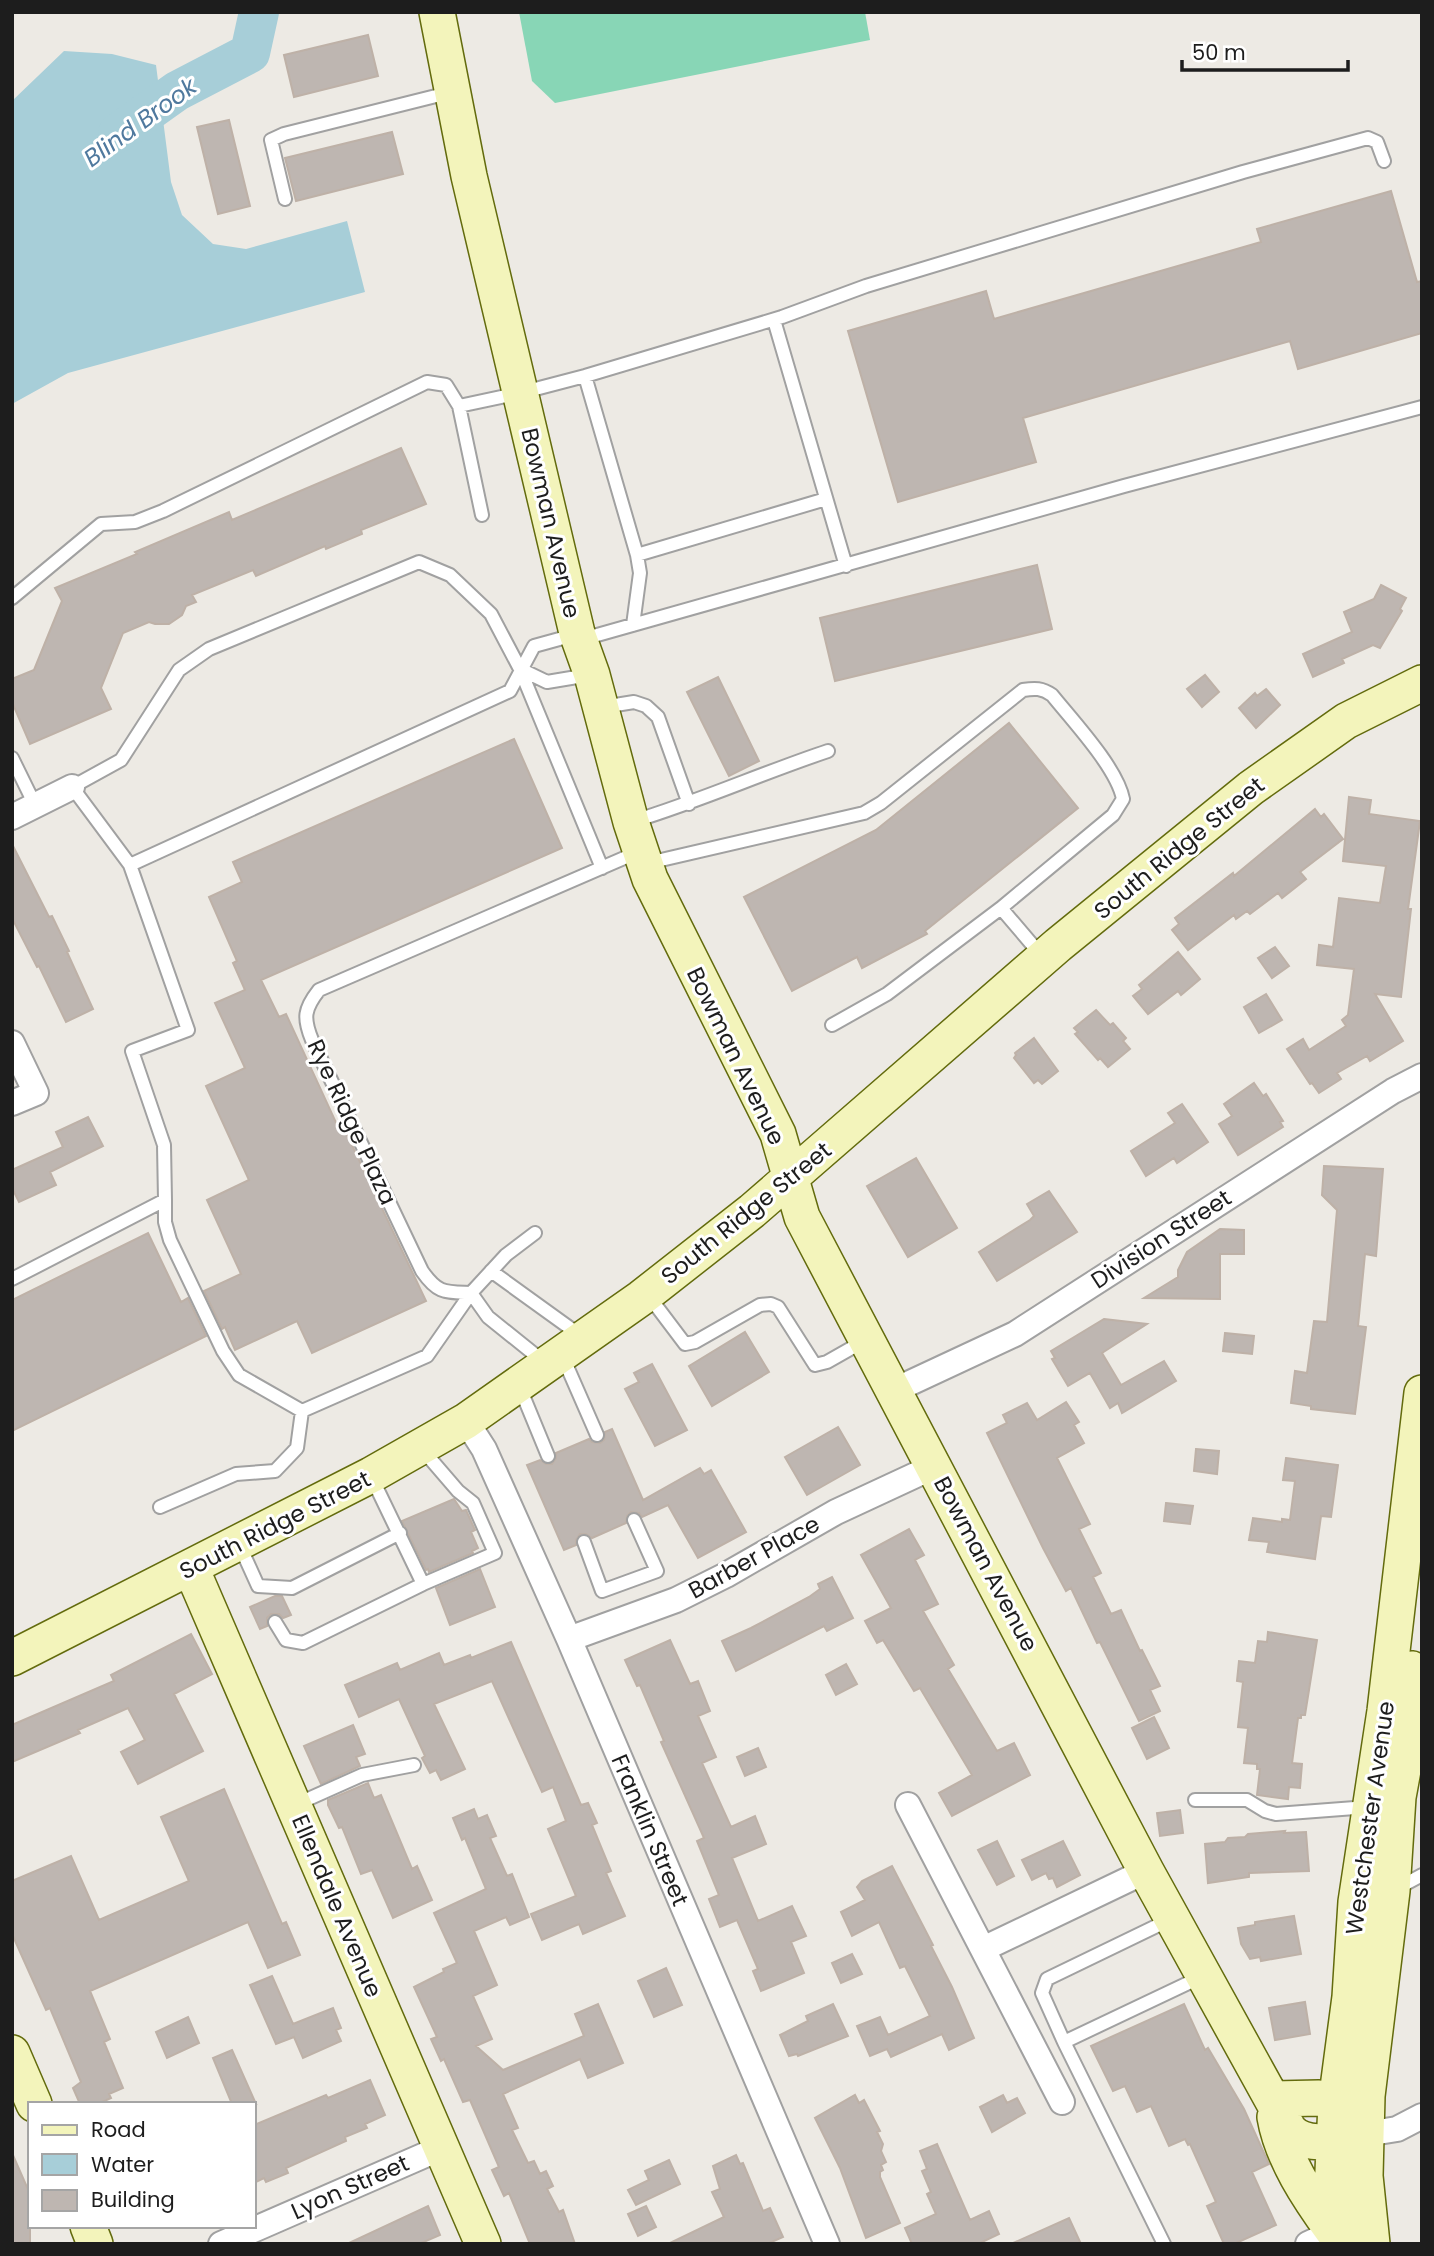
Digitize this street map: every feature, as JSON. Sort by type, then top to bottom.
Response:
[{"type":"street","name":"Bowman Avenue","points":[[437,12],[469,176],[578,637],[592,675],[639,846],[671,924],[778,1134],[802,1217],[1146,1871],[1289,2130],[1297,2138],[1316,2143],[1350,2137]]},
{"type":"street","name":"South Ridge Street","points":[[12,1658],[239,1544],[371,1475],[466,1421],[647,1293],[752,1211],[1043,958],[1251,788],[1346,721],[1422,683]]},
{"type":"street","points":[[12,817],[72,787]]},
{"type":"street","points":[[12,1043],[36,1093],[12,1103]]},
{"type":"street","name":"Division Street","points":[[895,1390],[1014,1334],[1382,1098],[1422,1076]]},
{"type":"street","name":"Westchester Avenue","points":[[1335,2103],[1350,1997],[1356,1902],[1415,1510],[1422,1393]]},
{"type":"street","name":"Franklin Street","points":[[466,1421],[484,1449],[569,1639],[827,2244]]},
{"type":"street","name":"Barber Place","points":[[569,1639],[676,1600],[726,1576],[836,1512],[935,1466]]},
{"type":"street","name":"Ellendale Avenue","points":[[191,1569],[483,2244]]},
{"type":"street","name":"Westchester Avenue","points":[[1326,2240],[1332,2193],[1367,2096],[1407,1883],[1398,1797],[1405,1759],[1422,1585]]},
{"type":"street","points":[[908,1805],[1062,2102]]},
{"type":"street","points":[[983,1949],[1146,1871]]},
{"type":"street","points":[[12,2053],[33,2102]]},
{"type":"street","points":[[1326,2240],[1313,2203],[1286,2153],[1278,2132],[1273,2099],[1319,2098],[1335,2103],[1350,2137],[1397,2129],[1422,2116]]},
{"type":"street","name":"Westchester Avenue","points":[[1350,2137],[1365,2176],[1372,2244]]},
{"type":"street","name":"Lyon Street","points":[[221,2244],[441,2148]]},
{"type":"lane","points":[[285,199],[271,140],[284,134],[452,92]]},
{"type":"lane","points":[[459,406],[585,376],[774,320],[866,286],[1242,172],[1368,138],[1377,142],[1384,161]]},
{"type":"lane","points":[[774,320],[846,566]]},
{"type":"lane","points":[[585,376],[638,555],[640,573],[633,625]]},
{"type":"lane","points":[[12,598],[101,524],[135,522],[163,511],[427,382],[446,385],[459,406],[482,515]]},
{"type":"lane","points":[[130,865],[510,691],[534,646],[633,625],[1124,486],[1422,407]]},
{"type":"lane","points":[[638,555],[826,499]]},
{"type":"lane","points":[[302,1411],[239,1375],[223,1352],[170,1240],[165,1222],[164,1145],[132,1051],[188,1030],[130,865],[72,787],[121,760],[179,670],[209,649],[419,562],[450,575],[488,609],[520,669],[602,868]]},
{"type":"lane","points":[[520,669],[547,682],[592,675]]},
{"type":"lane","points":[[639,846],[864,813],[881,803],[1023,690],[1035,688],[1052,695],[1111,770],[1120,786],[1123,799],[1113,815],[1001,908],[887,994],[832,1025]]},
{"type":"lane","points":[[600,708],[634,702],[646,706],[658,717],[689,804]]},
{"type":"lane","points":[[639,846],[689,804],[828,751]]},
{"type":"lane","points":[[12,758],[35,805]]},
{"type":"lane","name":"Rye Ridge Plaza","points":[[471,1293],[447,1292],[432,1286],[422,1271],[305,1023],[309,1003],[319,990],[602,868],[639,846]]},
{"type":"lane","points":[[1001,908],[1043,958]]},
{"type":"lane","points":[[12,1279],[165,1200]]},
{"type":"lane","points":[[302,1411],[427,1356],[471,1293],[506,1255],[535,1233]]},
{"type":"lane","points":[[491,1271],[564,1352],[597,1435]]},
{"type":"lane","points":[[471,1293],[488,1317],[564,1352]]},
{"type":"lane","points":[[647,1293],[685,1344],[695,1342],[760,1305],[771,1304],[778,1307],[815,1365],[827,1362],[867,1339]]},
{"type":"lane","points":[[518,1384],[548,1456]]},
{"type":"lane","points":[[160,1507],[236,1474],[275,1471],[297,1448],[302,1411]]},
{"type":"lane","points":[[275,1622],[286,1640],[303,1643],[423,1584],[495,1553],[473,1503],[458,1491],[421,1447]]},
{"type":"lane","points":[[371,1475],[423,1584]]},
{"type":"lane","points":[[584,1542],[601,1591],[657,1571],[634,1520]]},
{"type":"lane","points":[[258,1586],[292,1588],[400,1533]]},
{"type":"lane","points":[[239,1544],[265,1601]]},
{"type":"lane","points":[[293,1806],[362,1775],[414,1765]]},
{"type":"lane","points":[[1195,1800],[1247,1800],[1276,1814],[1371,1806]]},
{"type":"lane","points":[[1164,2244],[1042,1993],[1047,1979],[1173,1919]]},
{"type":"lane","points":[[1064,2042],[1204,1976]]},
{"type":"green space","points":[[519,12],[865,12],[870,40],[555,103],[532,81]]},
{"type":"water","points":[[64,51],[112,54],[156,65],[171,182],[182,215],[213,244],[246,249],[347,221],[365,292],[68,373],[12,404],[12,101]]},
{"type":"building","points":[[368,35],[378,76],[294,97],[284,55]]},
{"type":"building","points":[[229,120],[250,206],[218,214],[197,127]]},
{"type":"building","points":[[392,132],[403,174],[296,201],[285,158]]},
{"type":"building","points":[[1391,191],[1417,282],[1422,281],[1422,333],[1298,369],[1290,341],[1023,418],[1036,462],[898,502],[848,331],[986,291],[994,319],[1261,242],[1257,229]]},
{"type":"building","points":[[401,448],[426,504],[361,530],[362,534],[326,549],[325,546],[256,576],[253,570],[192,595],[196,602],[186,606],[182,615],[169,624],[149,622],[123,633],[101,688],[111,709],[30,744],[12,702],[12,679],[34,670],[62,601],[55,588],[229,512],[232,520]]},
{"type":"building","points":[[1037,565],[1052,629],[835,681],[820,618]]},
{"type":"building","points":[[1381,585],[1406,598],[1400,609],[1402,611],[1380,648],[1373,645],[1342,659],[1344,663],[1313,677],[1303,654],[1352,632],[1344,612],[1374,599]]},
{"type":"building","points":[[1205,675],[1219,692],[1202,707],[1187,689]]},
{"type":"building","points":[[718,677],[759,761],[729,776],[687,692]]},
{"type":"building","points":[[1266,689],[1280,705],[1256,728],[1239,708],[1255,693],[1257,696]]},
{"type":"building","points":[[1009,723],[1078,808],[925,931],[927,934],[862,968],[857,957],[792,991],[744,897],[876,830]]},
{"type":"building","points":[[514,739],[562,848],[261,980],[279,1017],[286,1014],[338,1127],[342,1124],[426,1301],[312,1353],[297,1321],[235,1350],[204,1291],[241,1274],[207,1200],[249,1180],[206,1086],[245,1068],[215,1003],[245,990],[233,963],[237,961],[209,897],[242,882],[233,862]]},
{"type":"building","points":[[1349,797],[1371,800],[1369,814],[1420,821],[1408,909],[1411,909],[1401,997],[1375,994],[1403,1041],[1370,1061],[1367,1056],[1337,1073],[1341,1079],[1319,1093],[1287,1049],[1303,1039],[1309,1050],[1346,1026],[1342,1020],[1348,1015],[1354,969],[1317,965],[1319,945],[1333,947],[1339,898],[1380,903],[1386,866],[1343,861]]},
{"type":"building","points":[[1315,809],[1321,817],[1324,814],[1343,839],[1300,872],[1306,879],[1282,898],[1278,893],[1250,914],[1247,911],[1236,919],[1234,915],[1188,950],[1172,930],[1179,924],[1175,918],[1233,873],[1234,876]]},
{"type":"building","points":[[12,844],[49,917],[52,916],[93,1009],[66,1022],[12,918]]},
{"type":"building","points":[[1275,947],[1289,966],[1272,978],[1258,958]]},
{"type":"building","points":[[1178,952],[1200,979],[1181,995],[1178,991],[1148,1014],[1133,996],[1142,989],[1139,985]]},
{"type":"building","points":[[1266,994],[1282,1020],[1259,1033],[1244,1007]]},
{"type":"building","points":[[1096,1010],[1110,1025],[1113,1023],[1126,1038],[1123,1041],[1130,1049],[1108,1067],[1100,1058],[1098,1060],[1075,1034],[1078,1032],[1074,1028]]},
{"type":"building","points":[[1034,1038],[1058,1071],[1042,1084],[1038,1080],[1034,1083],[1014,1058],[1015,1053]]},
{"type":"building","points":[[1254,1083],[1263,1096],[1266,1094],[1283,1121],[1280,1122],[1283,1127],[1238,1155],[1219,1124],[1232,1116],[1224,1104]]},
{"type":"building","points":[[1182,1104],[1208,1142],[1177,1163],[1174,1158],[1146,1176],[1131,1151],[1175,1123],[1168,1113]]},
{"type":"building","points":[[88,1117],[103,1146],[50,1172],[56,1185],[19,1202],[12,1188],[12,1170],[63,1147],[56,1132]]},
{"type":"building","points":[[916,1158],[957,1228],[908,1257],[867,1186]]},
{"type":"building","points":[[1324,1166],[1383,1169],[1376,1256],[1365,1254],[1358,1326],[1366,1327],[1355,1414],[1311,1409],[1311,1406],[1291,1403],[1295,1371],[1307,1373],[1314,1321],[1327,1322],[1337,1210],[1322,1195]]},
{"type":"building","points":[[1049,1191],[1077,1232],[997,1281],[979,1252],[1030,1220],[1034,1216],[1027,1204]]},
{"type":"building","points":[[1220,1229],[1244,1230],[1244,1254],[1220,1254],[1220,1299],[1144,1298],[1178,1277],[1178,1270],[1187,1252]]},
{"type":"building","points":[[148,1233],[181,1302],[188,1298],[206,1336],[12,1431],[12,1300]]},
{"type":"building","points":[[1104,1319],[1147,1324],[1102,1353],[1121,1385],[1164,1361],[1176,1381],[1122,1413],[1118,1403],[1110,1408],[1090,1373],[1068,1386],[1052,1359],[1055,1358],[1051,1351]]},
{"type":"building","points":[[745,1332],[769,1372],[712,1406],[689,1366]]},
{"type":"building","points":[[1225,1333],[1254,1336],[1252,1354],[1223,1351]]},
{"type":"building","points":[[652,1364],[687,1430],[655,1446],[625,1389],[639,1382],[634,1373]]},
{"type":"building","points":[[1066,1402],[1079,1422],[1074,1425],[1084,1443],[1057,1458],[1090,1524],[1079,1529],[1101,1573],[1093,1577],[1111,1614],[1121,1610],[1160,1686],[1150,1690],[1160,1711],[1139,1721],[1071,1588],[1066,1591],[1043,1548],[987,1433],[1007,1423],[1003,1415],[1027,1403],[1037,1420]]},
{"type":"building","points":[[838,1427],[860,1465],[807,1495],[785,1457]]},
{"type":"building","points":[[612,1429],[643,1500],[700,1468],[704,1474],[711,1470],[746,1532],[698,1558],[668,1505],[642,1517],[639,1513],[631,1512],[626,1523],[592,1538],[580,1534],[576,1545],[564,1550],[527,1465],[540,1460],[552,1464],[556,1453],[589,1439],[600,1443],[604,1440],[605,1432]]},
{"type":"building","points":[[1196,1449],[1219,1451],[1217,1474],[1194,1471]]},
{"type":"building","points":[[1286,1458],[1338,1465],[1331,1517],[1321,1516],[1315,1559],[1267,1552],[1269,1542],[1249,1540],[1253,1518],[1282,1522],[1282,1519],[1290,1520],[1295,1481],[1283,1480]]},
{"type":"building","points":[[454,1499],[462,1511],[466,1510],[475,1530],[471,1532],[478,1548],[472,1551],[473,1553],[429,1572],[402,1521]]},
{"type":"building","points":[[1166,1503],[1193,1506],[1190,1524],[1164,1521]]},
{"type":"building","points":[[909,1529],[924,1555],[915,1560],[938,1604],[923,1611],[954,1665],[948,1669],[997,1751],[1014,1743],[1030,1775],[952,1816],[939,1793],[972,1775],[920,1688],[914,1691],[883,1640],[877,1643],[865,1621],[891,1608],[861,1555]]},
{"type":"building","points":[[480,1569],[495,1607],[450,1625],[436,1588]]},
{"type":"building","points":[[832,1577],[853,1618],[827,1631],[824,1626],[736,1671],[722,1641],[809,1597],[820,1589],[818,1584]]},
{"type":"building","points":[[275,1596],[282,1596],[291,1615],[283,1618],[279,1614],[271,1614],[267,1618],[267,1626],[260,1629],[250,1607]]},
{"type":"building","points":[[1268,1632],[1317,1640],[1305,1715],[1298,1718],[1292,1763],[1302,1764],[1300,1788],[1289,1787],[1288,1799],[1257,1795],[1260,1769],[1257,1769],[1257,1764],[1244,1763],[1248,1728],[1238,1727],[1243,1682],[1237,1681],[1239,1661],[1255,1663],[1258,1641],[1267,1642]]},
{"type":"building","points":[[191,1634],[212,1674],[174,1694],[203,1751],[138,1784],[121,1752],[145,1740],[128,1708],[78,1730],[80,1733],[12,1762],[12,1725],[114,1681],[111,1675]]},
{"type":"building","points":[[670,1640],[690,1684],[698,1681],[710,1711],[698,1716],[716,1757],[702,1763],[731,1827],[755,1816],[766,1844],[732,1858],[758,1921],[792,1906],[806,1936],[791,1942],[804,1973],[761,1991],[753,1971],[758,1969],[737,1920],[720,1927],[709,1899],[719,1895],[697,1841],[704,1838],[661,1742],[664,1741],[640,1685],[637,1686],[625,1660]]},
{"type":"building","points":[[511,1642],[581,1805],[588,1803],[597,1823],[592,1825],[611,1871],[606,1873],[625,1916],[583,1934],[579,1924],[542,1940],[531,1914],[576,1896],[548,1829],[566,1821],[553,1787],[542,1792],[492,1681],[434,1704],[465,1769],[441,1780],[436,1770],[430,1773],[422,1758],[425,1756],[399,1699],[359,1717],[345,1685],[397,1663],[400,1670],[439,1653],[444,1665],[470,1655],[471,1658]]},
{"type":"building","points":[[846,1664],[857,1684],[836,1695],[826,1675]]},
{"type":"building","points":[[1154,1717],[1169,1748],[1147,1759],[1132,1728]]},
{"type":"building","points":[[353,1725],[365,1754],[356,1757],[360,1766],[321,1784],[304,1746]]},
{"type":"building","points":[[758,1748],[766,1767],[745,1776],[737,1757]]},
{"type":"building","points":[[368,1783],[374,1798],[381,1795],[412,1869],[417,1866],[432,1900],[393,1918],[372,1870],[361,1874],[342,1827],[339,1828],[328,1805],[328,1800]]},
{"type":"building","points":[[224,1789],[282,1924],[286,1922],[300,1955],[268,1968],[248,1922],[90,1991],[110,2039],[104,2042],[123,2088],[109,2094],[111,2098],[102,2102],[79,2102],[73,2088],[81,2082],[50,2008],[46,2010],[12,1934],[12,1881],[71,1856],[99,1920],[189,1881],[161,1817]]},
{"type":"building","points":[[474,1809],[478,1819],[487,1815],[496,1836],[490,1838],[507,1876],[512,1874],[529,1917],[510,1925],[506,1917],[474,1931],[497,1985],[473,1996],[492,2039],[476,2046],[503,2070],[584,2036],[575,2014],[598,2004],[623,2063],[588,2078],[580,2059],[503,2094],[518,2128],[512,2130],[528,2163],[534,2161],[540,2174],[546,2171],[553,2186],[547,2189],[559,2212],[563,2210],[575,2244],[530,2244],[509,2193],[504,2196],[492,2170],[499,2167],[470,2100],[463,2102],[444,2059],[441,2061],[431,2039],[437,2037],[414,1987],[457,1963],[434,1913],[486,1889],[465,1838],[462,1840],[453,1818]]},
{"type":"building","points":[[1180,1810],[1183,1833],[1160,1836],[1157,1813]]},
{"type":"building","points":[[1285,1831],[1284,1833],[1306,1832],[1309,1871],[1249,1873],[1249,1877],[1208,1883],[1205,1844],[1225,1842],[1228,1838],[1245,1837],[1248,1834]]},
{"type":"building","points":[[997,1841],[1014,1876],[997,1885],[978,1850]]},
{"type":"building","points":[[1063,1841],[1080,1875],[1057,1887],[1053,1878],[1049,1879],[1046,1873],[1032,1880],[1022,1860]]},
{"type":"building","points":[[892,1866],[933,1945],[931,1946],[974,2038],[949,2050],[942,2034],[891,2057],[887,2049],[870,2056],[857,2026],[880,2017],[888,2035],[930,2016],[905,1966],[900,1968],[879,1922],[852,1936],[841,1912],[865,1900],[857,1887],[862,1881]]},
{"type":"building","points":[[1294,1916],[1301,1954],[1261,1961],[1260,1957],[1250,1959],[1241,1944],[1238,1928],[1255,1925],[1255,1922]]},
{"type":"building","points":[[852,1954],[862,1974],[841,1983],[832,1963]]},
{"type":"building","points":[[666,1968],[682,2005],[654,2017],[638,1981]]},
{"type":"building","points":[[272,1976],[293,2024],[333,2008],[341,2028],[336,2030],[341,2041],[303,2058],[294,2037],[276,2044],[250,1985]]},
{"type":"building","points":[[1305,2002],[1310,2034],[1275,2040],[1269,2008]]},
{"type":"building","points":[[833,2004],[848,2036],[798,2056],[789,2056],[780,2035],[808,2021],[806,2016]]},
{"type":"building","points":[[1184,2004],[1205,2050],[1208,2048],[1244,2109],[1269,2164],[1252,2172],[1276,2225],[1234,2244],[1224,2244],[1207,2206],[1216,2202],[1190,2144],[1188,2145],[1185,2139],[1169,2146],[1151,2106],[1137,2112],[1125,2086],[1113,2091],[1091,2046]]},
{"type":"building","points":[[188,2017],[199,2043],[167,2058],[156,2032]]},
{"type":"building","points":[[232,2050],[255,2102],[231,2102],[213,2058]]},
{"type":"building","points":[[370,2080],[385,2115],[365,2124],[367,2128],[345,2137],[346,2141],[286,2168],[288,2173],[266,2182],[264,2178],[256,2182],[256,2124],[326,2095],[328,2098]]},
{"type":"building","points":[[855,2095],[859,2103],[864,2100],[880,2131],[877,2132],[883,2144],[881,2151],[886,2162],[881,2165],[883,2170],[880,2177],[900,2223],[866,2238],[840,2168],[815,2118]]},
{"type":"building","points":[[1003,2095],[1007,2103],[1017,2098],[1025,2113],[992,2132],[980,2107]]},
{"type":"building","points":[[937,2144],[970,2220],[989,2211],[999,2234],[978,2244],[912,2244],[905,2228],[936,2214],[927,2194],[931,2192],[922,2171],[927,2169],[920,2151]]},
{"type":"building","points":[[12,2153],[28,2189],[30,2244],[12,2244]]},
{"type":"building","points":[[736,2155],[740,2164],[743,2163],[763,2211],[770,2208],[783,2237],[767,2244],[668,2244],[724,2217],[712,2192],[720,2189],[713,2166]]},
{"type":"building","points":[[669,2160],[680,2184],[636,2205],[628,2190],[649,2180],[645,2171]]},
{"type":"building","points":[[428,2206],[440,2235],[419,2244],[347,2244]]},
{"type":"building","points":[[646,2206],[656,2227],[638,2236],[628,2214]]},
{"type":"building","points":[[1069,2218],[1081,2244],[1011,2244]]},
{"type":"waterway","name":"Blind Brook","points":[[118,133],[177,91],[250,53],[259,12]]}]
